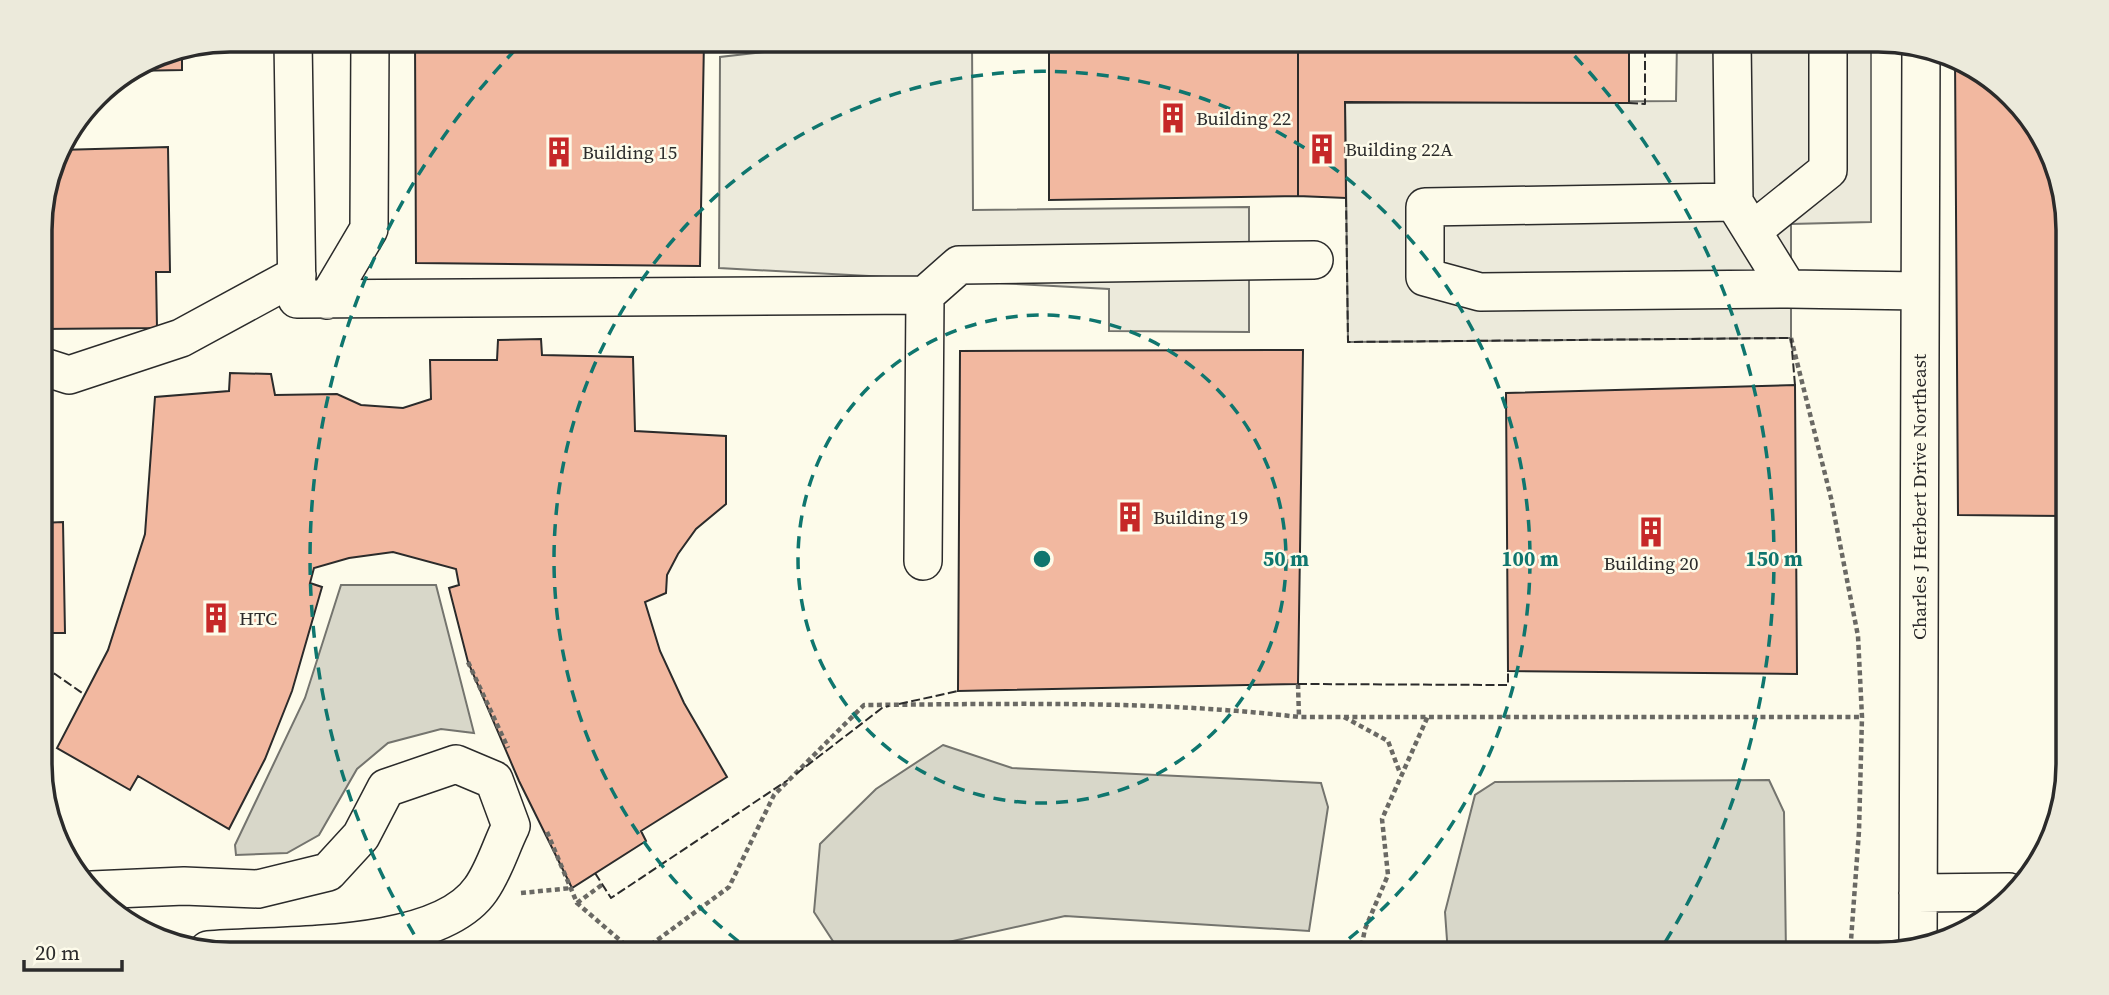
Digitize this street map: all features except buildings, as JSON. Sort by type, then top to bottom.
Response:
[{"type":"street","points":[[293,52],[297,299],[925,295],[959,265],[1314,260]]},
{"type":"street","points":[[327,300],[369,229],[370,52]]},
{"type":"street","points":[[1733,52],[1743,216],[1788,289]]},
{"type":"street","points":[[1828,52],[1828,170],[1743,216],[1425,207],[1425,277],[1480,292],[1788,289],[1920,292]]},
{"type":"street","name":"Charles J Herbert Drive Northeast","points":[[1918,938],[1921,58]]},
{"type":"street","points":[[53,370],[69,375],[181,338],[297,275]]},
{"type":"street","points":[[923,561],[925,295]]},
{"type":"street","points":[[104,889],[184,886],[258,889],[328,872],[361,836],[386,788],[456,764],[494,780],[511,826],[481,890],[443,922],[376,939],[330,942]]},
{"type":"street","points":[[1918,893],[2002,892]]},
{"type":"path","points":[[1791,338],[1828,486],[1858,636],[1862,716],[1859,831],[1851,942]]},
{"type":"path","points":[[1298,684],[1298,717]]},
{"type":"path","points":[[655,942],[729,887],[774,795],[864,705],[1181,707],[1298,717],[1862,716]]},
{"type":"path","points":[[1362,942],[1365,929],[1388,875],[1382,819],[1428,716]]},
{"type":"path","points":[[1343,717],[1388,741],[1400,774]]},
{"type":"path","points":[[577,904],[603,884]]},
{"type":"shaded area","points":[[764,52],[972,52],[973,210],[1249,207],[1249,332],[1109,331],[1109,289],[719,268],[720,57]]},
{"type":"shaded area","points":[[1677,52],[1871,52],[1871,222],[1791,224],[1791,338],[1348,342],[1345,103],[1676,101]]},
{"type":"shaded area","points":[[341,585],[436,585],[474,733],[441,729],[388,743],[357,769],[319,835],[287,853],[236,855],[235,845],[305,698]]},
{"type":"shaded area","points":[[943,745],[1012,768],[1321,783],[1328,807],[1309,931],[1065,916],[948,942],[834,942],[814,912],[820,844],[876,789]]},
{"type":"shaded area","points":[[1769,780],[1784,812],[1786,942],[1447,942],[1445,912],[1475,795],[1495,782]]},
{"type":"fence","points":[[1629,103],[1645,104],[1645,52]]},
{"type":"fence","points":[[1346,198],[1348,342],[1791,338],[1795,385]]},
{"type":"fence","points":[[1298,684],[1508,685],[1508,671]]},
{"type":"fence","points":[[52,673],[85,695]]},
{"type":"fence","points":[[899,704],[958,691]]},
{"type":"fence","points":[[796,774],[882,708],[889,706]]},
{"type":"fence","points":[[595,873],[611,898],[788,780]]},
{"type":"place","name":"Building 22","points":[[1173,118]]},
{"type":"place","name":"Building 22A","points":[[1322,149]]},
{"type":"place","name":"Building 15","points":[[559,152]]},
{"type":"place","name":"Building 19","points":[[1130,517]]},
{"type":"place","name":"Building 20","points":[[1651,532]]},
{"type":"place","name":"HTC","points":[[216,618]]}]
